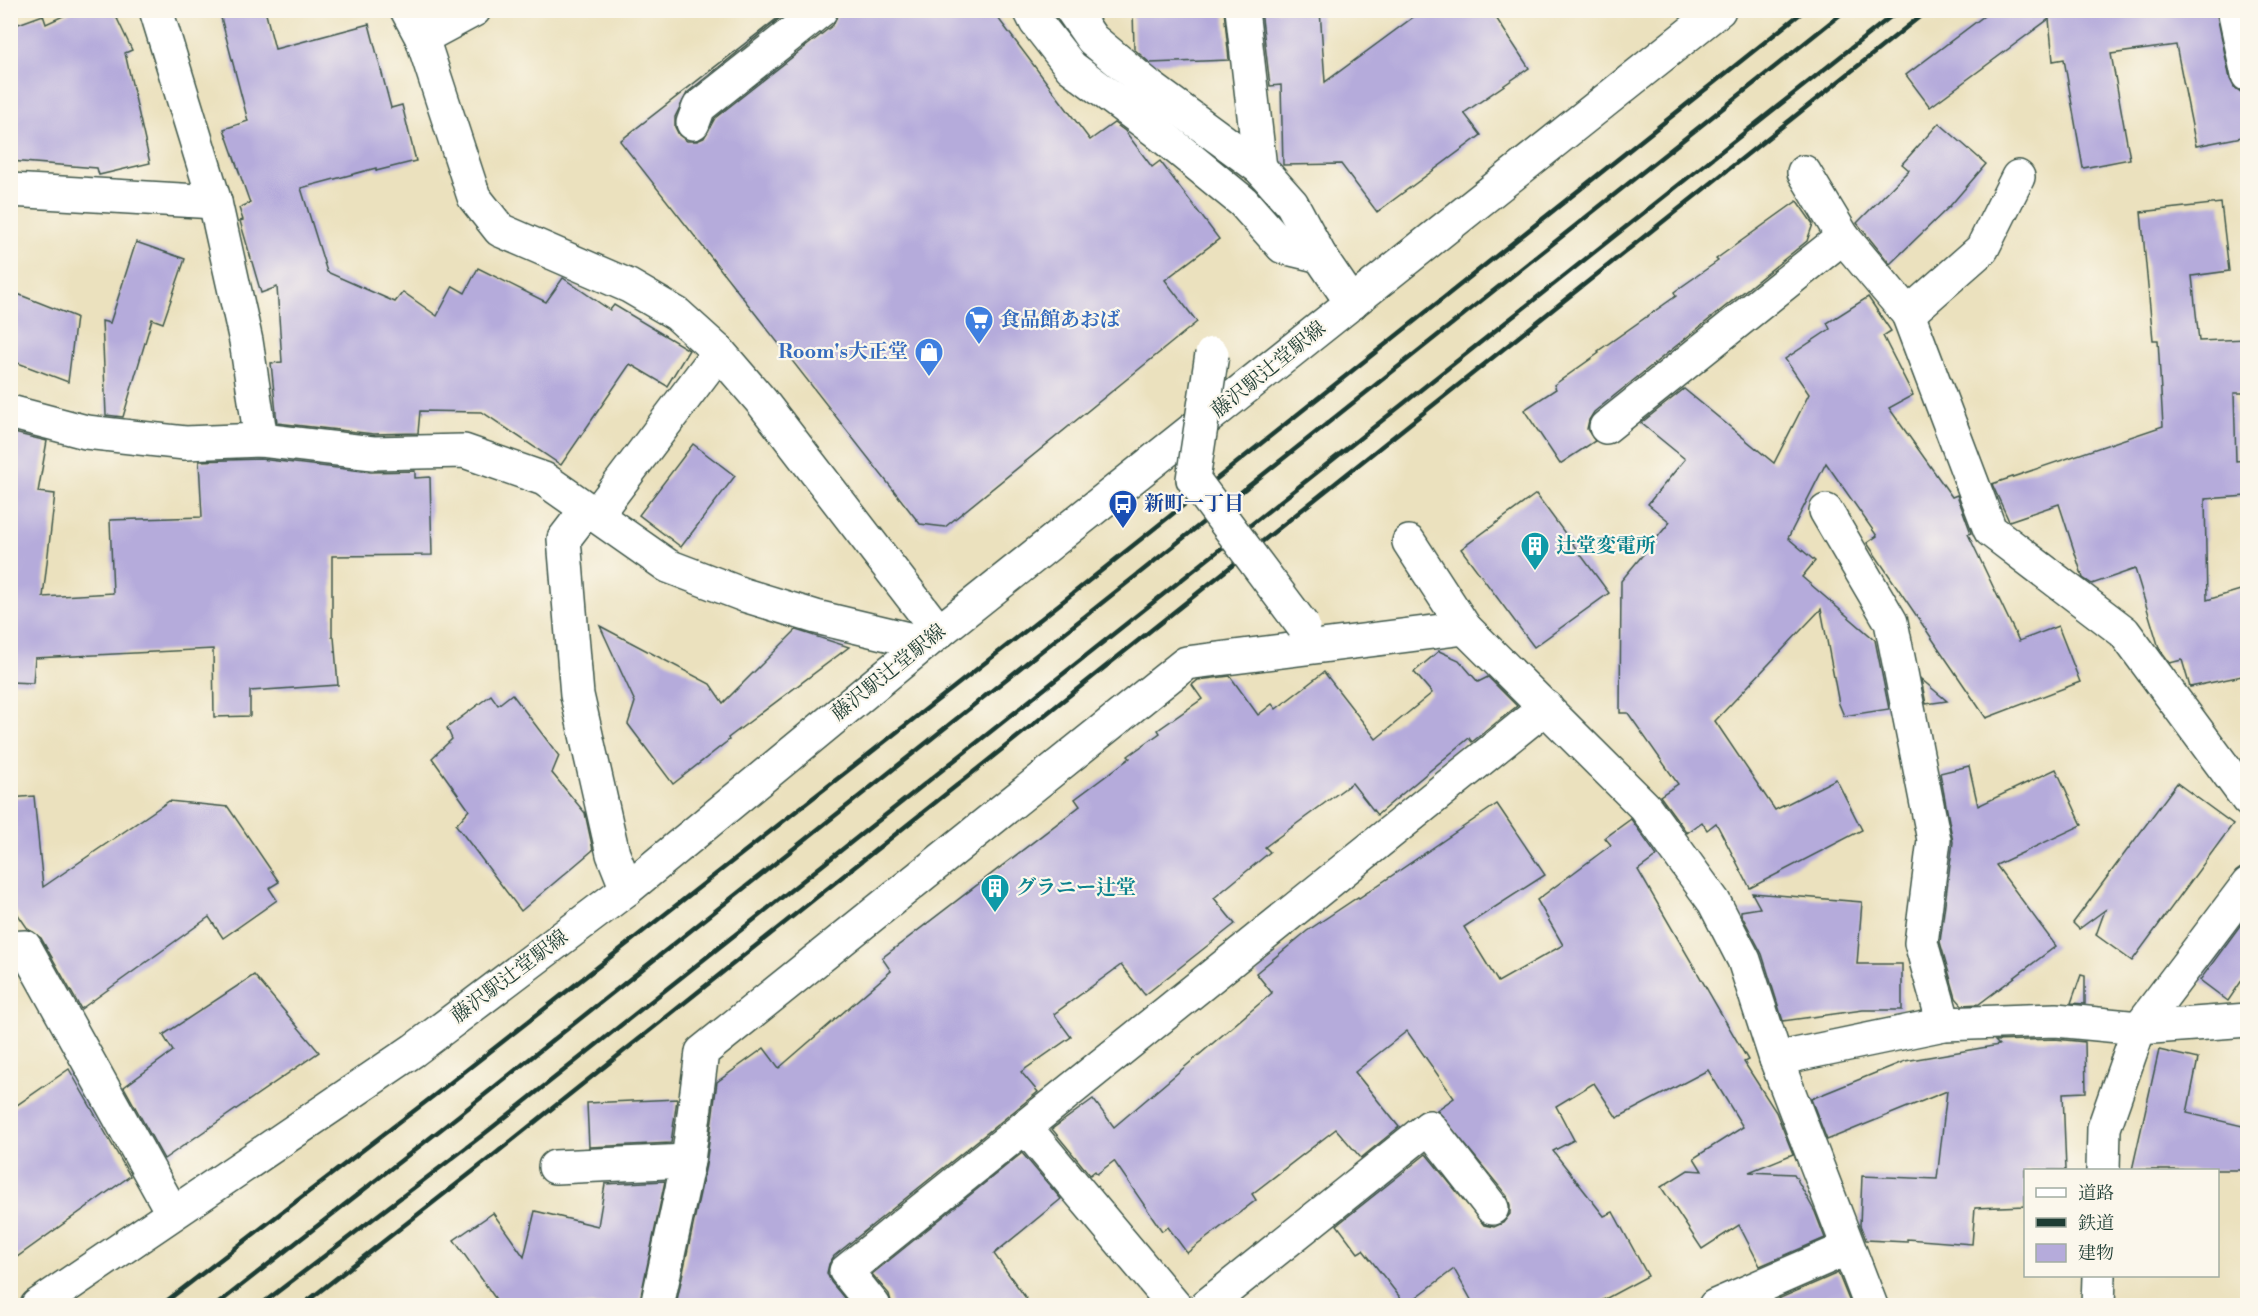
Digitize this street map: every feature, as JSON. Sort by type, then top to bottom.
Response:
[{"type":"street","points":[[156,10],[215,202],[246,341],[261,440]]},
{"type":"street","points":[[474,10],[415,24],[474,197],[500,230],[629,286],[677,314],[718,352],[762,402],[932,637]]},
{"type":"street","points":[[693,123],[699,107],[821,10]]},
{"type":"street","points":[[1030,10],[1036,22],[1071,67],[1155,130],[1244,202],[1283,247],[1320,256]]},
{"type":"street","points":[[1072,10],[1092,39],[1150,87],[1260,168],[1292,204],[1320,256],[1352,303]]},
{"type":"street","points":[[1242,10],[1260,168]]},
{"type":"street","name":"藤沢駅辻堂駅線","points":[[37,1305],[414,1050],[627,889],[932,637],[1352,303],[1685,20],[1719,10]]},
{"type":"street","points":[[2234,10],[2247,75]]},
{"type":"street","points":[[1155,130],[1292,204]]},
{"type":"street","points":[[1804,172],[1843,237],[1908,314],[1990,530],[2124,632],[2247,800]]},
{"type":"street","points":[[1908,314],[1982,249],[2018,177]]},
{"type":"street","points":[[10,190],[215,202]]},
{"type":"street","points":[[1606,427],[1843,237]]},
{"type":"street","points":[[627,889],[613,854],[577,695],[564,538],[591,512],[718,352]]},
{"type":"street","points":[[1212,354],[1193,479],[1304,626]]},
{"type":"street","points":[[10,412],[86,432],[185,443],[261,440],[373,453],[464,451],[544,479],[668,566],[744,595],[816,617],[932,637]]},
{"type":"street","points":[[1826,511],[1892,622],[1934,840],[1921,943],[1944,1024]]},
{"type":"street","points":[[1409,542],[1465,628],[1645,807],[1714,902],[1744,960],[1776,1059],[1871,1305]]},
{"type":"street","points":[[657,1305],[688,1161],[702,1052],[1186,663],[1465,628]]},
{"type":"street","points":[[874,1305],[846,1272],[1546,707]]},
{"type":"street","points":[[2103,1169],[2104,1128],[2139,1028],[2247,884]]},
{"type":"street","points":[[10,948],[25,947],[172,1212]]},
{"type":"street","points":[[1776,1059],[1944,1024],[2056,1020],[2139,1028],[2247,1020]]},
{"type":"street","points":[[1025,1127],[1175,1305]]},
{"type":"street","points":[[1206,1305],[1428,1127],[1492,1208]]},
{"type":"street","points":[[555,1167],[688,1161]]},
{"type":"street","points":[[1715,1305],[1848,1248]]},
{"type":"street","points":[[2098,1305],[2099,1277]]},
{"type":"building","points":[[76,10],[113,10],[132,50],[125,53],[150,163],[99,175],[97,168],[10,161],[10,27],[43,15],[46,24]]},
{"type":"building","points":[[219,10],[265,10],[275,49],[369,24],[391,108],[402,105],[416,161],[376,171],[376,168],[301,188],[327,272],[395,302],[403,292],[437,316],[453,286],[465,293],[478,268],[546,302],[563,278],[610,310],[614,305],[689,350],[667,386],[630,364],[561,465],[482,412],[420,411],[418,433],[374,434],[277,423],[271,363],[282,362],[277,287],[261,293],[240,221],[243,220],[239,208],[250,203],[224,129],[248,121]]},
{"type":"building","points":[[790,10],[687,93],[675,117],[675,127],[679,135],[687,141],[704,138],[715,118],[833,25],[839,10],[992,10],[1090,140],[1114,123],[1125,131],[1152,167],[1160,161],[1219,239],[1165,280],[1197,322],[945,527],[920,524],[620,141]]},
{"type":"building","points":[[1133,10],[1224,10],[1229,60],[1150,63],[1134,49]]},
{"type":"building","points":[[1261,10],[1320,10],[1325,82],[1423,10],[1491,10],[1529,68],[1464,113],[1481,135],[1377,212],[1341,164],[1283,165],[1281,85],[1270,86]]},
{"type":"building","points":[[1992,10],[2216,10],[2230,79],[2234,87],[2242,93],[2247,136],[2196,146],[2176,45],[2111,54],[2130,159],[2083,168],[2064,59],[2053,61],[2049,19],[1930,107],[1906,75]]},
{"type":"building","points":[[1939,123],[1986,164],[1950,206],[1890,264],[1857,223],[1909,170],[1902,164]]},
{"type":"building","points":[[1797,201],[1813,224],[1807,241],[1594,412],[1587,429],[1595,441],[1560,464],[1524,410],[1556,389],[1554,385],[1599,353],[1598,351],[1676,296],[1674,292],[1718,261],[1716,259]]},
{"type":"building","points":[[2221,203],[2229,271],[2192,276],[2199,341],[2247,339],[2247,393],[2234,393],[2236,461],[2247,460],[2247,496],[2205,499],[2207,600],[2247,588],[2247,675],[2190,687],[2182,660],[2170,663],[2159,648],[2135,569],[2092,584],[2083,578],[2059,504],[2009,521],[1992,484],[2163,426],[2158,340],[2153,340],[2141,212]]},
{"type":"building","points":[[136,242],[185,259],[163,323],[152,319],[123,417],[106,415],[102,321],[110,323]]},
{"type":"building","points":[[10,291],[76,317],[68,382],[10,360]]},
{"type":"building","points":[[1868,297],[1891,331],[1883,336],[1913,395],[1889,408],[1952,497],[1957,495],[1971,533],[1968,534],[2019,641],[2058,626],[2080,682],[1986,718],[1867,543],[1877,536],[1826,463],[1788,538],[1815,561],[1802,577],[1875,640],[1889,709],[1844,716],[1839,704],[1821,609],[1715,721],[1775,810],[1836,779],[1862,830],[1750,888],[1716,823],[1707,830],[1702,822],[1687,833],[1660,796],[1678,784],[1628,713],[1620,713],[1621,581],[1670,522],[1648,504],[1685,459],[1641,423],[1684,389],[1774,463],[1809,394],[1785,359],[1830,329],[1827,323]]},
{"type":"building","points":[[10,432],[47,441],[38,492],[55,494],[43,597],[113,593],[110,520],[202,517],[199,461],[260,459],[371,472],[415,471],[415,478],[430,477],[432,555],[332,556],[332,637],[334,637],[338,685],[250,691],[250,716],[214,717],[213,649],[35,658],[33,683],[10,682]]},
{"type":"building","points":[[693,444],[735,476],[681,547],[639,515]]},
{"type":"building","name":"辻堂変電所","points":[[1536,494],[1609,593],[1534,647],[1461,549]]},
{"type":"building","points":[[600,626],[710,684],[723,703],[796,630],[849,647],[728,738],[729,740],[673,784],[628,724],[635,702]]},
{"type":"building","points":[[1439,651],[1459,660],[1478,682],[1488,677],[1517,706],[1472,742],[1469,738],[1377,815],[1352,783],[1265,847],[1270,852],[1214,898],[1235,924],[1145,995],[1121,965],[1054,1014],[1071,1037],[1021,1072],[1038,1092],[834,1256],[827,1273],[831,1282],[850,1305],[676,1305],[706,1165],[717,1082],[764,1048],[779,1068],[891,971],[882,958],[1080,806],[1075,799],[1130,758],[1128,756],[1160,733],[1158,730],[1202,699],[1192,685],[1198,680],[1230,676],[1258,715],[1272,704],[1276,709],[1324,672],[1376,739],[1432,693],[1414,672]]},
{"type":"building","points":[[1921,679],[1947,701],[1926,704]]},
{"type":"building","points":[[512,694],[559,756],[552,773],[585,813],[593,850],[521,911],[456,825],[469,810],[432,758],[452,739],[447,728],[491,695],[498,705]]},
{"type":"building","points":[[1969,766],[1978,806],[2056,769],[2082,825],[1996,865],[2056,946],[1979,1004],[1962,1005],[1956,998],[1940,942],[1953,842],[1940,773]]},
{"type":"building","points":[[2177,783],[2233,824],[2132,961],[2096,935],[2105,910],[2079,929],[2073,923]]},
{"type":"building","points":[[34,796],[43,887],[169,801],[228,807],[279,882],[269,888],[277,900],[223,938],[209,917],[81,1009],[41,938],[28,929],[10,903],[10,798]]},
{"type":"building","points":[[1497,804],[1545,875],[1464,927],[1498,982],[1563,945],[1537,900],[1611,845],[1605,838],[1631,819],[1657,856],[1638,870],[1748,1060],[1744,1062],[1776,1112],[1793,1154],[1749,1172],[1794,1174],[1815,1212],[1825,1238],[1760,1266],[1739,1225],[1702,1249],[1661,1187],[1688,1170],[1702,1171],[1694,1158],[1743,1127],[1708,1070],[1617,1118],[1594,1083],[1556,1106],[1574,1140],[1553,1151],[1604,1216],[1613,1212],[1648,1276],[1594,1305],[1474,1305],[1454,1269],[1406,1305],[1363,1250],[1358,1253],[1337,1225],[1426,1154],[1484,1225],[1494,1227],[1503,1223],[1510,1214],[1507,1196],[1437,1110],[1454,1098],[1407,1031],[1355,1072],[1399,1127],[1361,1158],[1336,1129],[1252,1194],[1256,1200],[1187,1253],[1168,1227],[1162,1231],[1114,1161],[1097,1174],[1095,1171],[1090,1175],[1052,1129],[1093,1099],[1114,1127],[1272,993],[1256,973],[1307,931]]},
{"type":"building","points":[[1752,893],[1862,902],[1857,964],[1902,964],[1902,1010],[1863,1010],[1783,1021],[1762,954],[1741,914],[1741,911],[1760,908]]},
{"type":"building","points":[[2247,916],[2247,973],[2228,1001],[2200,980]]},
{"type":"building","points":[[254,975],[319,1052],[164,1159],[124,1087],[173,1051],[163,1035]]},
{"type":"building","points":[[2081,975],[2085,976],[2085,1004],[2071,1003]]},
{"type":"building","points":[[2055,1039],[2085,1042],[2086,1092],[2063,1093],[2066,1169],[2024,1169],[2024,1206],[1975,1208],[1972,1244],[1907,1239],[1907,1242],[1866,1240],[1860,1225],[1862,1176],[1937,1179],[1947,1091],[1827,1140],[1811,1099],[1905,1061],[1999,1045],[1995,1041]]},
{"type":"building","points":[[2159,1050],[2198,1059],[2187,1113],[2247,1127],[2247,1170],[2132,1169]]},
{"type":"building","points":[[69,1069],[130,1176],[10,1262],[10,1110]]},
{"type":"building","points":[[677,1099],[671,1143],[589,1147],[587,1103]]},
{"type":"building","points":[[1022,1153],[1061,1199],[994,1254],[1031,1305],[892,1305],[889,1294],[872,1274]]},
{"type":"building","points":[[665,1181],[639,1305],[500,1305],[454,1240],[493,1213],[524,1257],[535,1211],[598,1226],[605,1184]]},
{"type":"building","points":[[1838,1273],[1851,1305],[1781,1305],[1778,1299]]},
{"type":"railway","points":[[160,1306],[436,1094],[1037,622],[1805,10]]},
{"type":"railway","points":[[215,1306],[458,1116],[1846,10]]},
{"type":"railway","points":[[259,1306],[484,1134],[1899,10]]},
{"type":"railway","points":[[301,1306],[490,1158],[1928,10]]},
{"type":"place","name":"食品館あおば","points":[[979,346]]},
{"type":"place","name":"Room's大正堂","points":[[929,378]]},
{"type":"place","name":"新町一丁目","points":[[1123,530]]},
{"type":"place","name":"辻堂変電所","points":[[1535,572]]},
{"type":"place","name":"グラニー辻堂","points":[[995,914]]}]
